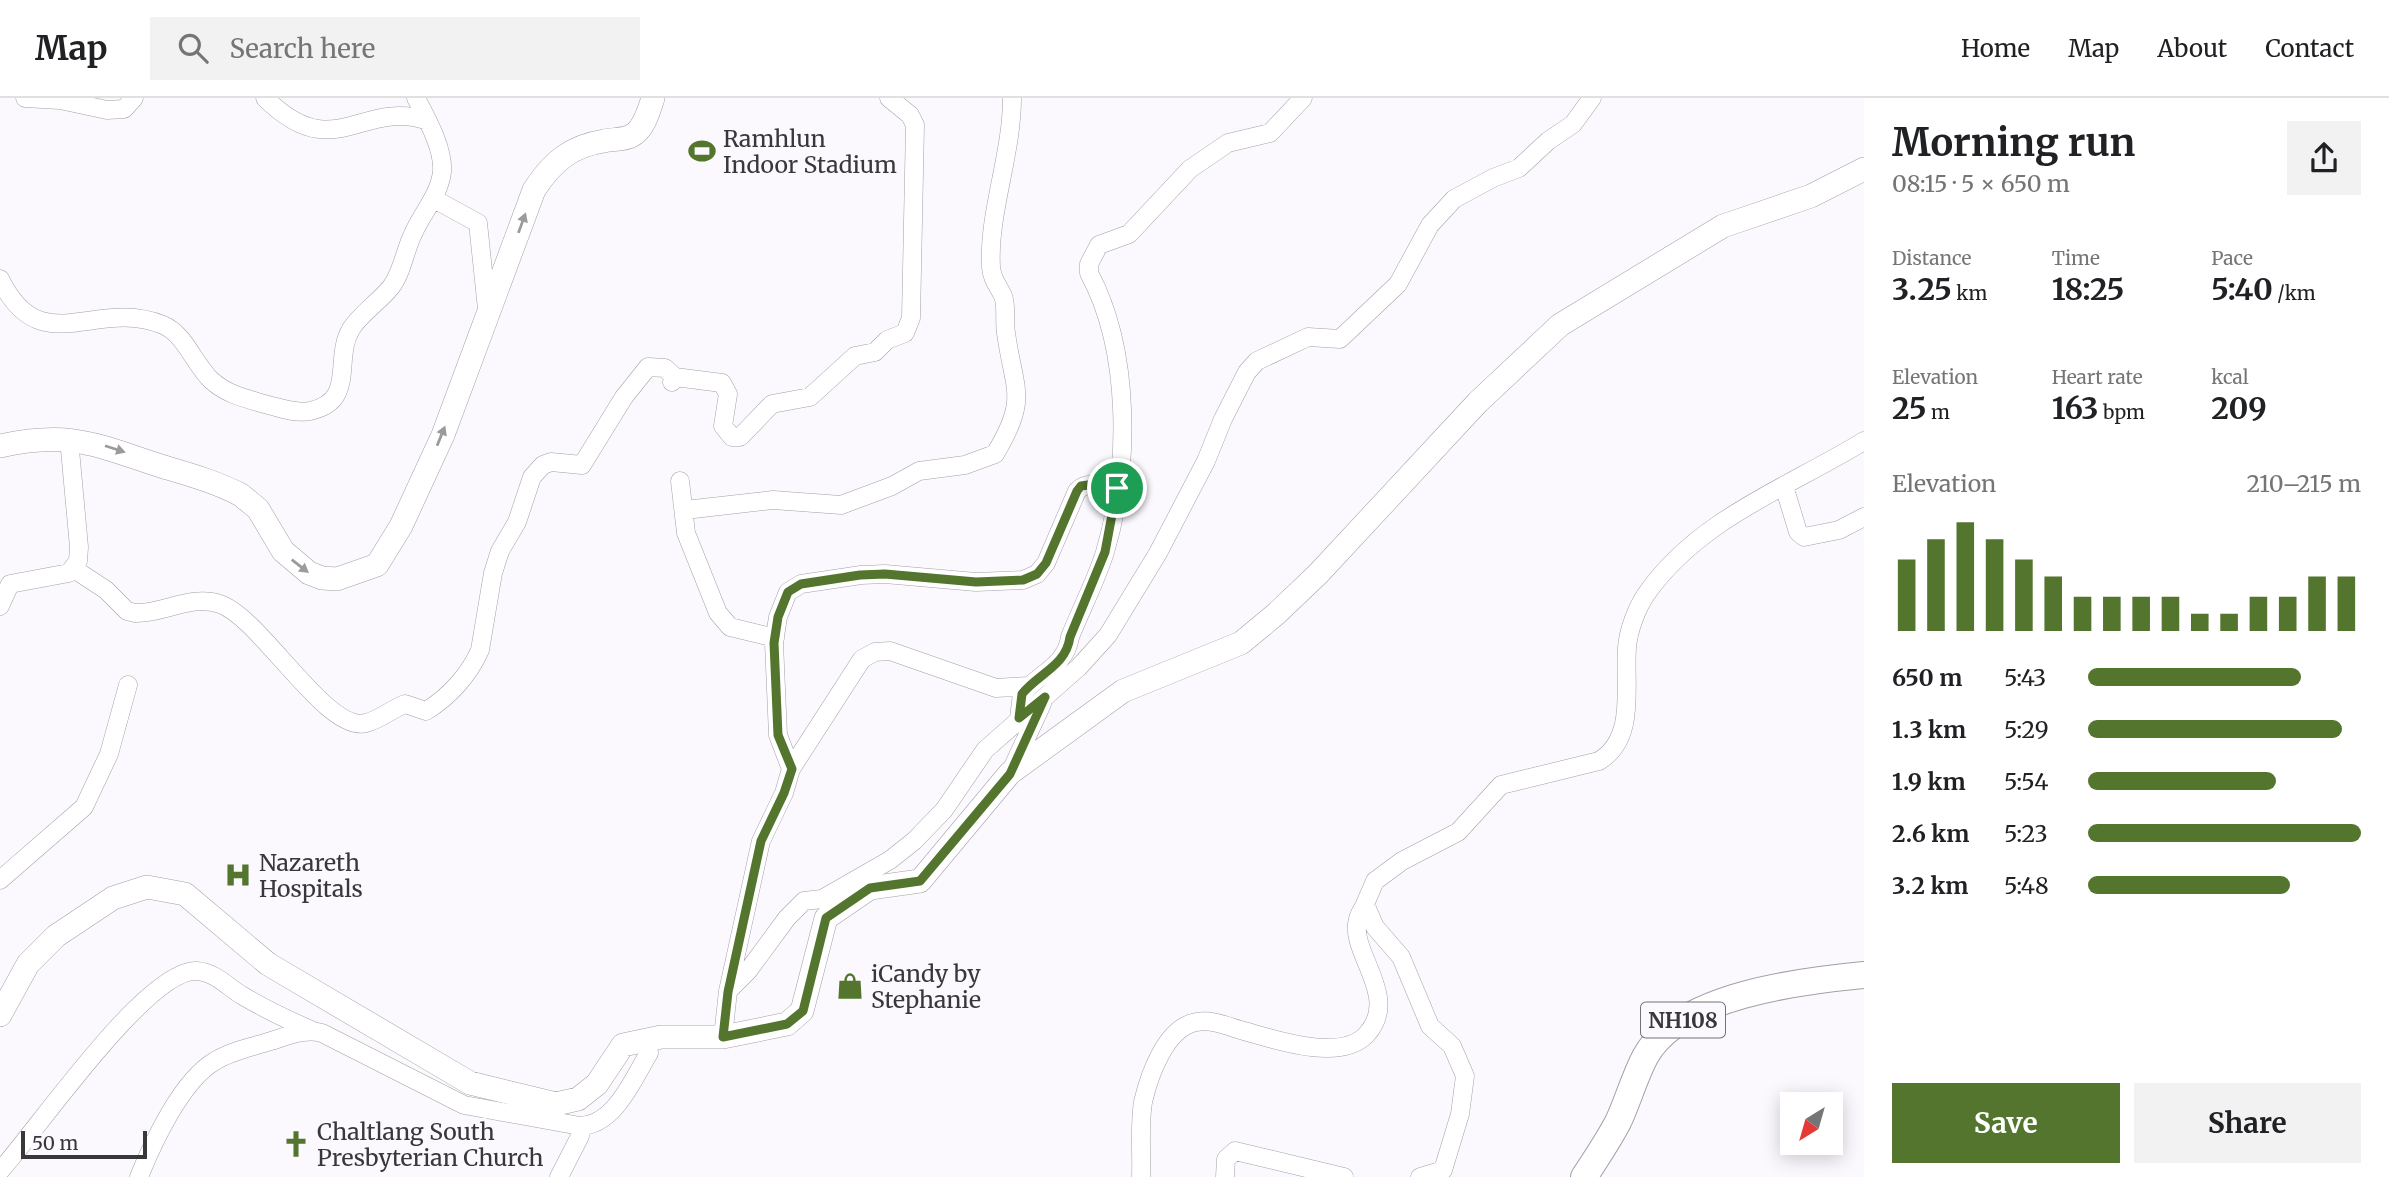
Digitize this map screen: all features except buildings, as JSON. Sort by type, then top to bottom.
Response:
[{"type":"highway","name":"NH108","points":[[1584,1177],[1618,1122],[1645,1057],[1663,1034],[1687,1018],[1752,993],[1811,980],[1864,975]]},
{"type":"main road","points":[[0,446],[69,439],[113,448],[221,485],[241,495],[258,509],[283,551],[309,573],[321,578],[337,579],[377,565],[401,526],[443,435],[487,309],[534,190],[546,171],[564,155],[585,144],[631,136],[640,128],[653,98]]},
{"type":"main road","points":[[0,1015],[28,964],[56,936],[113,898],[147,887],[185,894],[268,964],[470,1083],[556,1104],[578,1100],[597,1084],[623,1045],[661,1037],[723,1037],[787,1024],[803,1011],[826,918],[870,888],[920,881],[1010,774],[1123,691],[1241,643],[1318,574],[1478,402],[1560,325],[1723,226],[1811,196],[1864,169]]},
{"type":"street","points":[[25,98],[60,100],[107,110],[124,109],[134,98]]},
{"type":"street","points":[[265,98],[293,121],[323,132],[397,118],[428,121]]},
{"type":"street","points":[[0,279],[16,306],[47,324],[122,316],[166,326],[192,353],[209,379],[238,397],[305,412],[333,401],[344,375],[342,357],[351,328],[392,285],[423,213],[434,199],[442,173],[441,156],[416,98]]},
{"type":"street","points":[[74,569],[106,590],[128,611],[135,613],[197,601],[209,601],[236,612],[340,718],[366,724],[405,704],[426,711],[443,701],[475,662],[480,650],[482,624],[496,562],[517,522],[537,470],[551,462],[582,466],[624,397],[648,367],[665,368],[673,379],[722,383],[728,394],[723,426],[732,437],[740,437],[772,404],[810,397],[855,356],[875,352],[887,340],[905,333],[911,318],[915,125],[910,115],[888,98]]},
{"type":"street","points":[[685,509],[772,500],[841,505],[892,486],[919,471],[965,465],[995,454],[1017,413],[1017,385],[1007,338],[1003,297],[995,287],[991,267],[1008,152],[1012,98]]},
{"type":"street","points":[[723,1037],[728,992],[761,841],[784,793],[792,769],[816,728],[837,702],[854,668],[875,652],[890,651],[996,688],[1028,686],[1050,672],[1068,650],[1070,637],[1105,552],[1123,440],[1119,383],[1104,302],[1089,273],[1093,252],[1099,245],[1129,234],[1190,169],[1228,143],[1270,133],[1303,98]]},
{"type":"street","points":[[728,992],[804,901],[822,899],[890,860],[923,833],[944,810],[985,750],[1097,649],[1158,553],[1206,461],[1223,419],[1257,361],[1308,337],[1340,339],[1398,284],[1430,225],[1454,199],[1493,178],[1519,168],[1548,141],[1573,124],[1592,98]]},
{"type":"street","points":[[434,199],[478,223],[487,309]]},
{"type":"street","points":[[0,606],[10,584],[69,573],[74,569],[79,547],[69,439]]},
{"type":"street","points":[[1141,1177],[1144,1100],[1161,1054],[1175,1032],[1197,1021],[1332,1049],[1357,1043],[1375,1021],[1379,1006],[1373,976],[1358,936],[1357,919],[1375,881],[1402,861],[1458,832],[1501,785],[1599,761],[1612,753],[1621,737],[1628,688],[1627,646],[1647,593],[1702,535],[1864,441]]},
{"type":"street","points":[[680,481],[690,544],[723,621],[743,633],[775,639]]},
{"type":"street","points":[[792,769],[778,735],[775,639],[783,601],[788,592],[801,584],[885,574],[976,582],[1023,580],[1037,574],[1046,563],[1081,486],[1095,484],[1117,488]]},
{"type":"street","points":[[1784,486],[1798,532],[1804,537],[1839,530],[1864,517]]},
{"type":"street","points":[[0,880],[84,807],[109,754],[128,685]]},
{"type":"street","points":[[1019,718],[1019,703],[1028,686]]},
{"type":"street","points":[[1010,774],[1045,697]]},
{"type":"street","points":[[1365,904],[1375,927],[1401,957],[1430,1026],[1452,1046],[1465,1076],[1460,1114],[1443,1170],[1420,1177]]},
{"type":"street","points":[[0,1171],[79,1070],[146,998],[178,975],[196,971],[208,974],[249,999],[311,1030],[393,1066],[464,1105],[580,1126],[590,1126],[611,1112],[649,1053],[647,1040]]},
{"type":"street","points":[[139,1177],[181,1096],[203,1069],[232,1053],[311,1030]]},
{"type":"street","points":[[559,1177],[580,1136],[580,1126]]},
{"type":"street","points":[[1225,1177],[1226,1159],[1235,1151],[1344,1177]]},
{"type":"place","name":"Ramhlun Indoor Stadium","points":[[702,151]]},
{"type":"place","name":"Nazareth Hospitals","points":[[238,875]]},
{"type":"place","name":"iCandy by Stephanie","points":[[850,986]]},
{"type":"place","name":"Chaltlang South Presbyterian Church","points":[[296,1144]]},
{"type":"route","points":[[1095,484],[1117,488],[1105,552],[1070,637],[1068,650],[1050,672],[1028,686],[1022,694],[1019,718],[1045,697],[1010,774],[920,881],[870,888],[826,918],[803,1011],[787,1024],[723,1037],[728,992],[761,841],[784,793],[792,769],[778,735],[774,643],[778,617],[788,592],[801,584],[860,575],[885,574],[976,582],[1023,580],[1037,574],[1046,563],[1059,525],[1081,486],[1095,484]]}]
